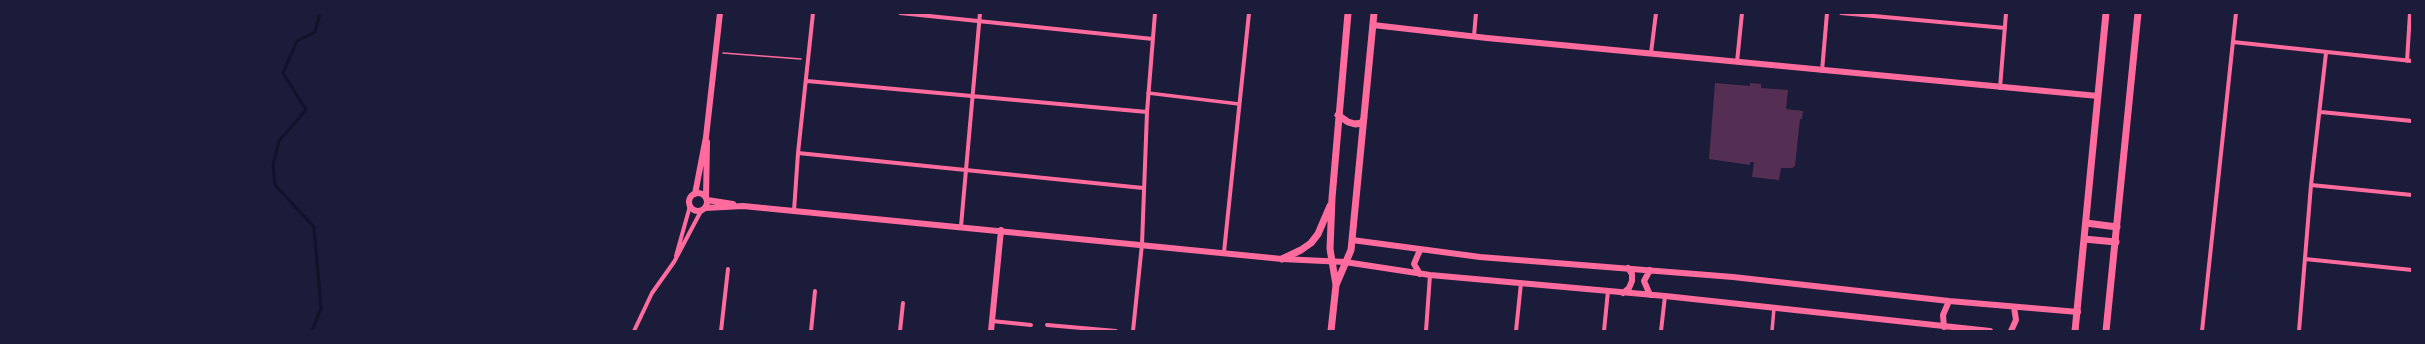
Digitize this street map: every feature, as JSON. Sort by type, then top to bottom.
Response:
[{"type":"main road","points":[[1336,285],[1331,262],[1332,198],[1348,13]]},
{"type":"main road","points":[[1331,331],[1336,285],[1351,250],[1374,13]]},
{"type":"main road","points":[[2076,331],[2106,13]]},
{"type":"main road","points":[[2106,331],[2138,13]]},
{"type":"main road","points":[[1338,115],[1355,124],[1362,123],[1364,118]]},
{"type":"main road","points":[[1282,259],[1301,250],[1318,234],[1332,198]]},
{"type":"main road","points":[[2086,223],[2117,227]]},
{"type":"main road","points":[[2084,239],[2116,242]]},
{"type":"street","points":[[674,262],[690,206],[690,198],[695,194],[706,137],[720,13]]},
{"type":"street","points":[[794,211],[798,153],[807,81],[807,59],[814,13]]},
{"type":"street","points":[[900,13],[1153,40]]},
{"type":"street","points":[[962,226],[980,13]]},
{"type":"street","points":[[1133,331],[1142,244],[1143,188],[1148,93],[1155,13]]},
{"type":"street","points":[[1224,252],[1249,13]]},
{"type":"street","points":[[1474,36],[1476,13]]},
{"type":"street","points":[[1651,52],[1656,13]]},
{"type":"street","points":[[1738,62],[1742,13]]},
{"type":"street","points":[[1822,71],[1827,13]]},
{"type":"street","points":[[1840,13],[2005,28]]},
{"type":"street","points":[[2000,88],[2006,13]]},
{"type":"street","points":[[2202,331],[2236,13]]},
{"type":"street","points":[[2407,61],[2410,13]]},
{"type":"street","points":[[1373,25],[1651,52],[1822,71],[2098,96]]},
{"type":"street","points":[[2233,42],[2412,61]]},
{"type":"street","points":[[2299,331],[2311,185],[2321,112],[2326,53]]},
{"type":"street","points":[[807,81],[1147,112]]},
{"type":"street","points":[[1148,93],[1239,104]]},
{"type":"street","points":[[2321,112],[2412,122]]},
{"type":"street","points":[[634,331],[652,293],[674,262],[703,209],[706,199],[706,137]]},
{"type":"street","points":[[798,153],[1143,188]]},
{"type":"street","points":[[2311,185],[2412,195]]},
{"type":"street","points":[[695,194],[703,195],[706,199],[742,206],[962,226],[1282,259],[1346,262],[1420,274],[1665,296],[1990,331]]},
{"type":"street","points":[[690,206],[694,210],[742,206]]},
{"type":"street","points":[[991,331],[1001,230]]},
{"type":"street","points":[[1352,240],[1480,257],[1733,277],[1948,301],[2078,312]]},
{"type":"street","points":[[1420,250],[1414,264],[1420,274]]},
{"type":"street","points":[[2305,259],[2412,270]]},
{"type":"street","points":[[1623,292],[1629,288],[1632,281],[1632,274],[1628,268]]},
{"type":"street","points":[[721,331],[728,269]]},
{"type":"street","points":[[1650,270],[1644,281],[1650,295]]},
{"type":"street","points":[[1426,331],[1430,275]]},
{"type":"street","points":[[1516,331],[1521,283]]},
{"type":"street","points":[[811,331],[815,291]]},
{"type":"street","points":[[1604,331],[1608,291]]},
{"type":"street","points":[[1661,331],[1665,296]]},
{"type":"street","points":[[1944,327],[1943,315],[1948,301]]},
{"type":"street","points":[[900,331],[903,303]]},
{"type":"street","points":[[2011,331],[2016,320],[2014,307]]},
{"type":"street","points":[[1772,331],[1774,308]]},
{"type":"street","points":[[992,321],[1031,325]]},
{"type":"street","points":[[1047,325],[1116,331]]},
{"type":"path","points":[[716,53],[807,59]]},
{"type":"building","points":[[1715,83],[1750,86],[1750,83],[1761,84],[1761,88],[1788,90],[1786,109],[1803,111],[1802,119],[1800,119],[1795,166],[1792,168],[1781,168],[1779,180],[1752,177],[1754,162],[1750,162],[1750,165],[1709,159]]},
{"type":"waterway","points":[[312,331],[321,308],[314,227],[275,185],[273,165],[279,141],[306,110],[283,73],[297,41],[315,32],[320,13]]}]
